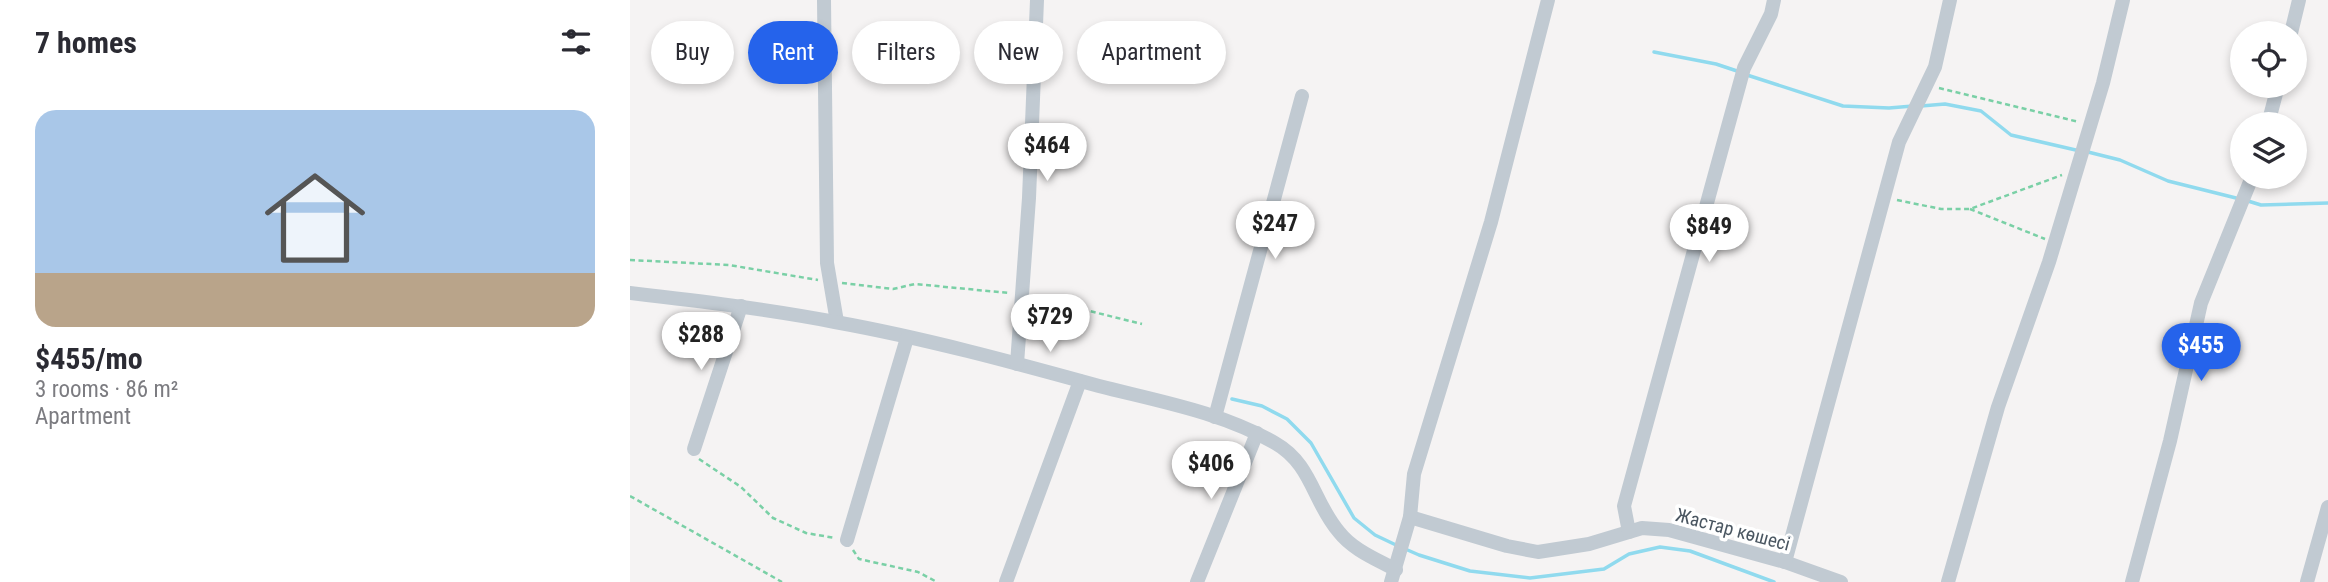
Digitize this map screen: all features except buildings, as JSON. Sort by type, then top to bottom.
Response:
[{"type":"street","points":[[824,0],[827,249],[837,322]]},
{"type":"street","points":[[1017,364],[1029,198],[1037,0]]},
{"type":"street","points":[[630,293],[741,306],[837,322],[1017,364],[1239,423],[1278,444],[1303,467],[1324,511],[1339,533],[1393,576],[1410,517],[1414,474],[1491,222],[1548,0]]},
{"type":"street","points":[[1629,532],[1625,506],[1657,387],[1744,68],[1771,14],[1774,0]]},
{"type":"street","points":[[1785,562],[1899,142],[1934,67],[1950,0]]},
{"type":"street","points":[[1948,582],[1997,407],[2054,243],[2091,125],[2123,0]]},
{"type":"street","points":[[2294,21],[2300,0]]},
{"type":"street","points":[[1215,417],[1302,96]]},
{"type":"street","points":[[2132,582],[2171,441],[2201,303],[2247,189]]},
{"type":"street","points":[[694,449],[741,306]]},
{"type":"street","points":[[847,540],[907,338]]},
{"type":"street","points":[[1006,582],[1080,381]]},
{"type":"street","points":[[1197,582],[1257,433]]},
{"type":"street","points":[[2307,582],[2328,507]]},
{"type":"street","name":"Жастар көшесі","points":[[1410,517],[1507,546],[1538,552],[1589,544],[1642,528],[1670,530],[1785,562],[1840,582]]},
{"type":"path","points":[[1926,85],[2091,125]]},
{"type":"path","points":[[1883,201],[1900,200],[1941,209],[1970,209],[2077,169]]},
{"type":"path","points":[[1970,209],[2054,243]]},
{"type":"path","points":[[630,260],[729,265],[830,282],[893,289],[915,284],[1022,294],[1142,324]]},
{"type":"path","points":[[694,449],[700,461],[741,487],[773,518],[806,533],[847,540],[859,559],[918,572],[937,582]]},
{"type":"path","points":[[630,496],[782,582]]},
{"type":"waterway","points":[[1654,52],[1716,64],[1740,72]]},
{"type":"waterway","points":[[1747,75],[1843,106],[1913,106]]},
{"type":"waterway","points":[[1921,106],[1945,104],[1981,111],[2011,135],[2080,151]]},
{"type":"waterway","points":[[2088,152],[2120,160],[2168,181],[2240,199]]},
{"type":"waterway","points":[[2248,201],[2261,205],[2328,203]]},
{"type":"waterway","points":[[1232,399],[1262,406],[1287,419],[1311,443],[1354,518],[1375,535],[1396,545]]},
{"type":"waterway","points":[[1403,548],[1470,571],[1530,578],[1604,569],[1629,554],[1660,547],[1690,551],[1774,582]]}]
